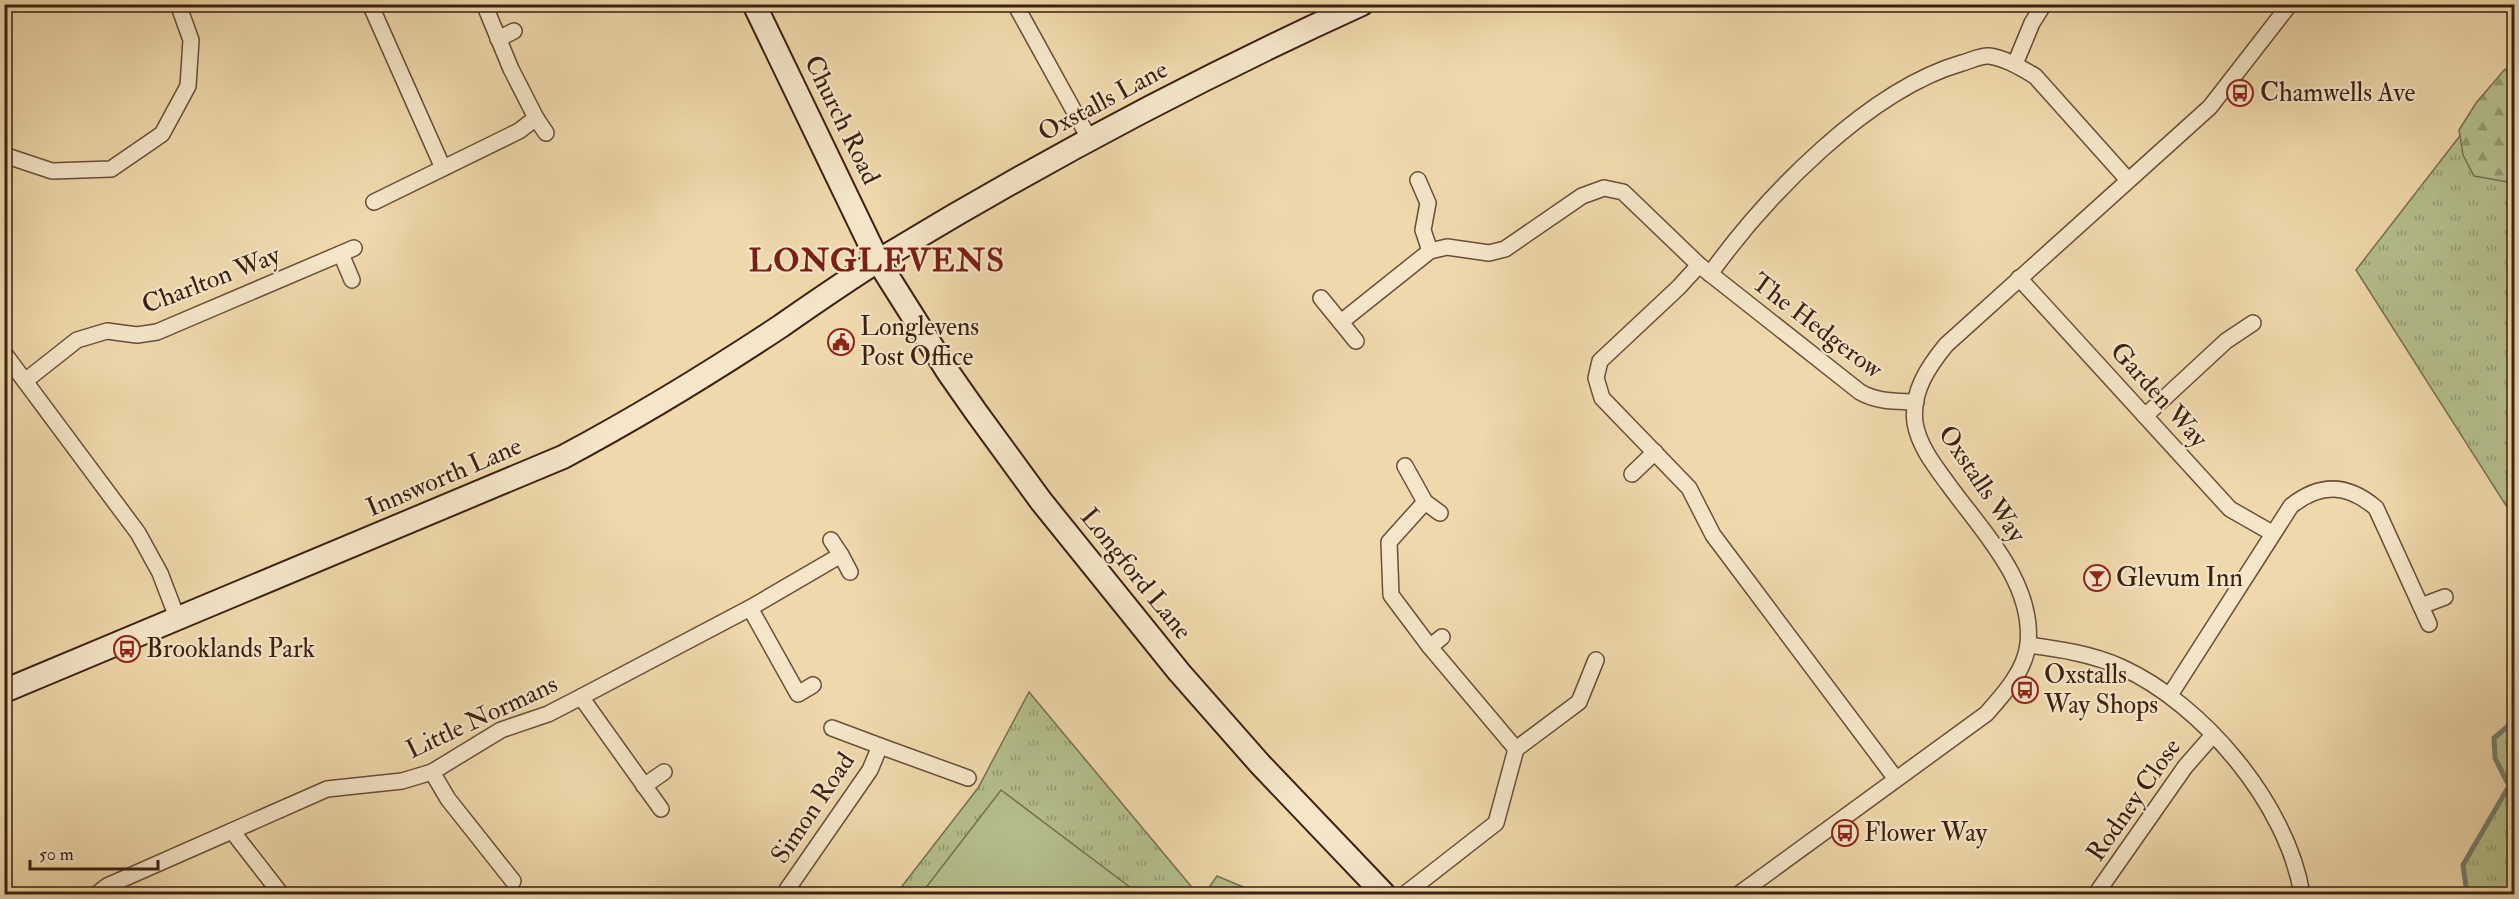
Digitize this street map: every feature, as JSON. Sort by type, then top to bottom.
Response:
[{"type":"street","points":[[4,155],[52,171],[111,169],[162,134],[188,86],[191,40],[178,4]]},
{"type":"street","points":[[370,4],[443,168]]},
{"type":"street","name":"Church Road","points":[[754,4],[878,261]]},
{"type":"street","points":[[1015,4],[1090,140]]},
{"type":"street","name":"Oxstalls Lane","points":[[878,261],[1090,140],[1330,11],[1362,4]]},
{"type":"street","points":[[2015,64],[2032,23],[2044,4]]},
{"type":"street","name":"Oxstalls Way","points":[[1739,894],[1986,714],[2013,681],[2028,645],[2023,600],[2013,573],[1929,458],[1915,423],[1916,402],[1928,367],[1946,345],[2210,107],[2290,4]]},
{"type":"street","points":[[487,11],[536,118],[546,133]]},
{"type":"street","points":[[498,39],[514,31]]},
{"type":"street","points":[[1896,779],[1713,535],[1689,488],[1602,398],[1596,378],[1600,361],[1679,287],[1726,252],[1792,177],[1868,111],[1939,69],[1987,56],[2015,64],[2035,76],[2128,180]]},
{"type":"street","points":[[374,202],[519,131],[536,118]]},
{"type":"street","points":[[1341,322],[1430,251],[1423,230],[1423,220],[1428,203],[1418,177]]},
{"type":"street","name":"The Hedgerow","points":[[1430,251],[1447,247],[1489,254],[1505,249],[1582,196],[1604,188],[1623,192],[1704,270],[1860,392],[1870,398],[1885,401],[1916,402]]},
{"type":"street","name":"Charlton Way","points":[[25,381],[77,340],[107,331],[137,334],[158,332],[347,251],[352,280]]},
{"type":"street","name":"Innsworth Lane","points":[[4,691],[563,457],[632,419],[878,261]]},
{"type":"street","name":"Longford Lane","points":[[878,261],[948,372],[1041,501],[1107,584],[1179,672],[1260,764],[1384,894]]},
{"type":"street","name":"Garden Way","points":[[2019,278],[2230,509],[2272,533]]},
{"type":"street","points":[[1321,298],[1356,341]]},
{"type":"street","points":[[2145,416],[2226,341],[2253,323]]},
{"type":"street","points":[[4,353],[138,533],[160,573],[178,620]]},
{"type":"street","points":[[1632,474],[1654,452]]},
{"type":"street","points":[[1405,466],[1425,502],[1440,513]]},
{"type":"street","points":[[2170,695],[2291,506],[2304,496],[2319,489],[2347,490],[2363,497],[2376,508],[2429,624]]},
{"type":"street","points":[[1425,502],[1382,539],[1391,595],[1436,642],[1516,749]]},
{"type":"street","points":[[831,540],[850,572]]},
{"type":"street","name":"Little Normans","points":[[97,894],[107,886],[327,789],[402,781],[432,772],[501,730],[548,714],[750,608],[841,555]]},
{"type":"street","points":[[2421,606],[2445,597]]},
{"type":"street","points":[[750,608],[798,694],[813,685]]},
{"type":"street","points":[[2028,645],[2060,650],[2118,666],[2170,695],[2213,735],[2257,787],[2283,836],[2302,894]]},
{"type":"street","points":[[1405,894],[1496,823],[1516,749],[1580,702],[1596,660]]},
{"type":"street","points":[[581,697],[661,809]]},
{"type":"street","name":"Simon Road","points":[[832,728],[968,778]]},
{"type":"street","name":"Rodney Close","points":[[2096,894],[2184,767],[2213,735]]},
{"type":"street","name":"Simon Road","points":[[784,894],[870,770],[880,746]]},
{"type":"street","points":[[432,772],[496,872],[513,881]]},
{"type":"street","points":[[644,786],[664,772]]},
{"type":"street","points":[[232,831],[281,894]]},
{"type":"green space","points":[[2514,66],[2514,518],[2356,270]]},
{"type":"green space","points":[[2505,69],[2514,86],[2514,180],[2508,182],[2474,176],[2463,155],[2459,130],[2476,103]]},
{"type":"green space","points":[[1029,692],[1195,891],[1192,894],[896,894],[978,788]]},
{"type":"green space","points":[[2514,721],[2514,894],[2467,894],[2463,865],[2509,786],[2495,758],[2494,738]]},
{"type":"green space","points":[[1001,790],[1139,894],[921,894]]},
{"type":"green space","points":[[1217,876],[1260,894],[1212,894],[1208,889]]},
{"type":"waterway","points":[[2467,894],[2463,865],[2509,786],[2495,758],[2494,738],[2514,721]]},
{"type":"place","name":"Chamwells Ave","points":[[2240,93]]},
{"type":"place","name":"Longlevens Post Office","points":[[841,342]]},
{"type":"place","name":"Glevum Inn","points":[[2097,578]]},
{"type":"place","name":"Brooklands Park","points":[[127,649]]},
{"type":"place","name":"Oxstalls Way Shops","points":[[2025,690]]},
{"type":"place","name":"Flower Way","points":[[1845,833]]},
{"type":"district","name":"LONGLEVENS","points":[[877,261]]}]
